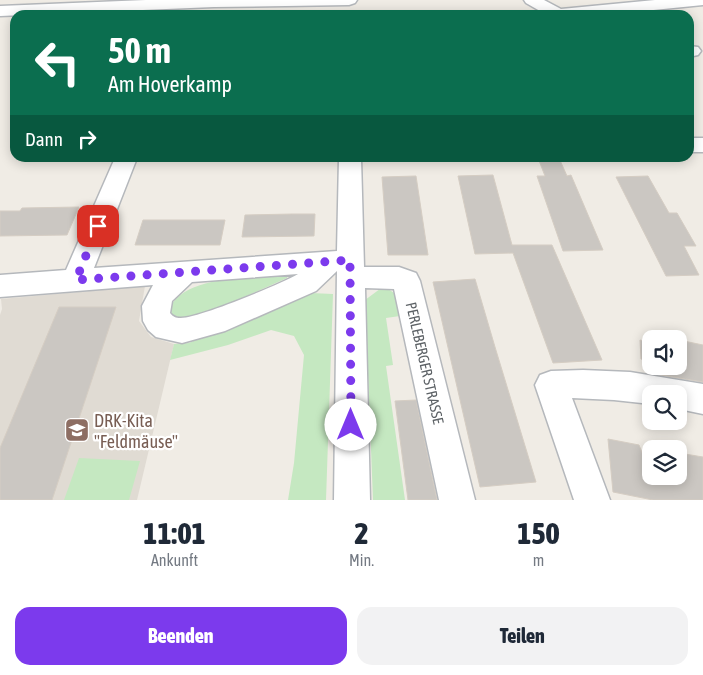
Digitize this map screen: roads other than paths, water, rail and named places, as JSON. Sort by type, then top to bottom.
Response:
[{"type":"street","points":[[21,10],[214,1],[349,0]]},
{"type":"street","points":[[532,0],[548,10]]},
{"type":"street","points":[[605,10],[703,0]]},
{"type":"street","points":[[76,280],[124,162]]},
{"type":"street","points":[[350,162],[344,266],[352,500]]},
{"type":"street","points":[[185,272],[160,296],[155,306],[158,321],[174,330],[199,328],[306,282],[320,272],[344,266]]},
{"type":"street","points":[[0,286],[185,272],[344,266]]},
{"type":"street","name":"PERLEBERGER STRASSE","points":[[344,266],[406,281],[457,500]]},
{"type":"street","points":[[592,500],[551,385],[581,383],[642,388]]},
{"type":"street","points":[[687,396],[703,399]]},
{"type":"place","name":"DRK-Kita \"Feldmäuse\"","points":[[77,430]]}]
